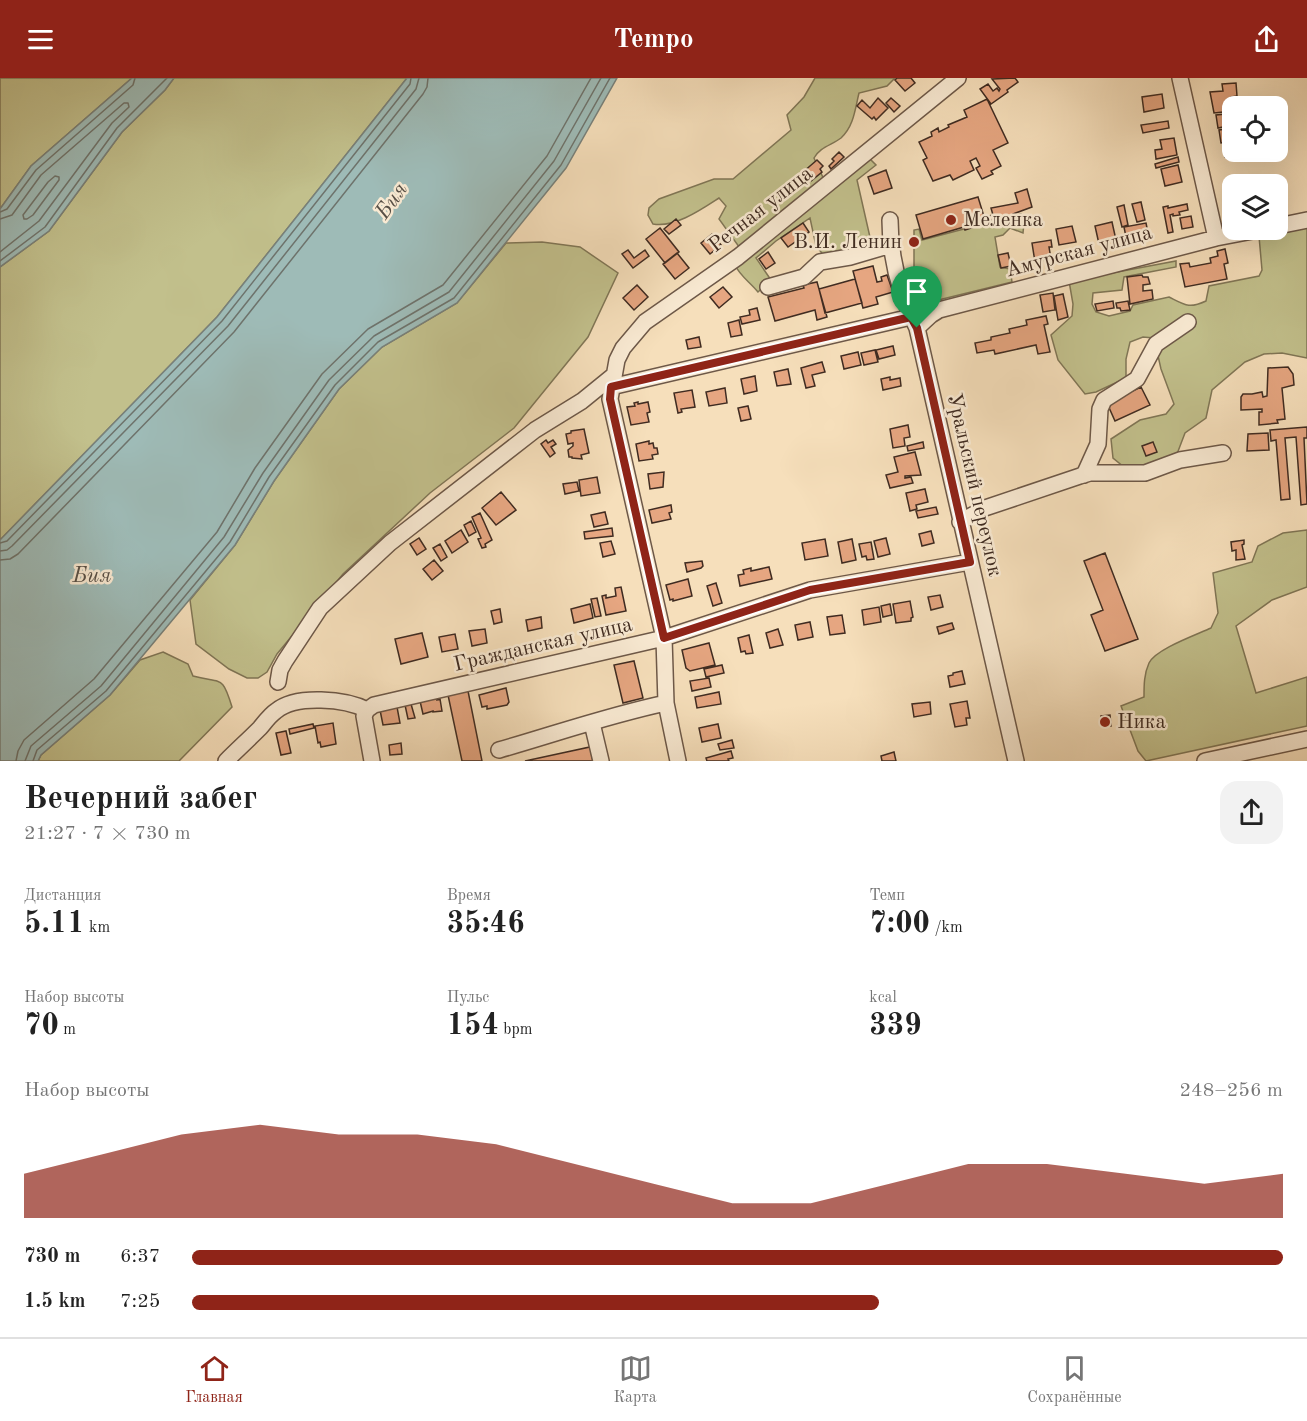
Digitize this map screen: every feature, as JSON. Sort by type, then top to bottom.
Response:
[{"type":"street","name":"Речная улица","points":[[613,381],[617,360],[623,348],[645,322],[738,257],[958,78]]},
{"type":"street","points":[[1180,78],[1216,238]]},
{"type":"street","name":"Уральский переулок","points":[[891,220],[892,256],[914,323],[1016,761]]},
{"type":"street","points":[[1288,224],[1307,220]]},
{"type":"street","name":"Амурская улица","points":[[613,381],[914,323],[939,310],[1222,237]]},
{"type":"street","points":[[768,287],[804,277],[820,262],[850,257],[891,245]]},
{"type":"street","points":[[1084,475],[1098,444],[1100,409],[1104,400],[1137,380],[1142,375],[1156,344],[1188,322]]},
{"type":"street","points":[[613,381],[610,399],[664,638],[666,703],[678,761]]},
{"type":"street","points":[[278,682],[280,670],[285,661],[320,608],[355,574],[423,515],[535,430],[613,381]]},
{"type":"street","points":[[960,522],[985,508],[1084,475],[1145,473],[1180,460],[1223,453]]},
{"type":"street","name":"Гражданская улица","points":[[368,709],[664,638],[810,590],[970,562]]},
{"type":"street","points":[[226,761],[276,711],[287,704],[307,701],[332,701],[368,709],[364,722],[372,761]]},
{"type":"street","points":[[499,750],[617,714],[666,703]]},
{"type":"street","points":[[592,723],[601,761]]},
{"type":"street","points":[[1205,761],[1307,739]]},
{"type":"shaded area","points":[[0,78],[132,78],[31,166],[0,209]]},
{"type":"shaded area","points":[[174,78],[407,78],[217,317],[0,540],[0,267],[49,231],[122,132],[165,90]]},
{"type":"shaded area","points":[[815,78],[895,78],[887,86],[859,93],[849,128],[841,138],[819,151],[814,158],[826,184],[742,251],[719,219],[726,206],[719,198],[679,220],[653,224],[648,215],[649,208],[659,199],[714,179],[733,179],[791,130],[787,115],[804,97]]},
{"type":"shaded area","points":[[867,156],[876,165],[857,180],[872,246],[826,258],[816,246],[810,218],[756,258],[771,280],[758,292],[742,276],[735,265]]},
{"type":"shaded area","points":[[1021,214],[1024,222],[1023,233],[1010,228],[1003,235],[995,237],[1000,267],[1010,269],[1012,282],[922,304],[917,287],[926,283],[923,272],[914,273],[914,230],[919,229],[922,240]]},
{"type":"shaded area","points":[[1307,225],[1307,358],[1282,353],[1264,354],[1245,362],[1212,390],[1206,418],[1185,433],[1177,454],[1152,467],[1124,467],[1113,458],[1111,439],[1140,420],[1166,414],[1174,404],[1161,369],[1154,338],[1143,337],[1130,342],[1126,359],[1126,378],[1096,392],[1085,394],[1058,360],[1051,335],[1072,316],[1073,304],[1069,281],[1176,261],[1176,267],[1124,277],[1122,290],[1093,293],[1092,304],[1096,312],[1109,316],[1130,311],[1133,305],[1169,297],[1183,304],[1195,305],[1206,301],[1209,286],[1259,276],[1262,270],[1259,240],[1288,240],[1288,229]]},
{"type":"shaded area","points":[[542,242],[580,247],[618,273],[588,337],[514,428],[430,493],[343,574],[277,654],[267,672],[258,678],[247,678],[229,669],[196,644],[190,600],[235,545],[274,481],[339,389],[382,347],[457,303],[506,243]]},
{"type":"shaded area","points":[[1307,530],[1307,587],[1272,600],[1236,626],[1256,693],[1307,677],[1307,726],[1146,761],[1138,751],[1121,706],[1144,697],[1145,675],[1149,663],[1168,648],[1211,628],[1218,613],[1213,573],[1252,562],[1258,546],[1283,533]]},
{"type":"shaded area","points":[[163,652],[188,664],[193,676],[220,682],[226,689],[232,707],[179,761],[38,761],[41,755],[110,695],[140,660]]},
{"type":"water","points":[[132,78],[174,78],[165,90],[122,132],[49,231],[0,267],[0,209],[31,166]]},
{"type":"water","name":"Бия","points":[[407,78],[617,78],[566,168],[457,303],[382,347],[339,389],[274,481],[235,545],[110,695],[41,755],[38,761],[0,761],[0,540],[217,317]]},
{"type":"building","points":[[911,78],[915,83],[905,91],[895,80]]},
{"type":"building","points":[[1015,78],[1018,82],[991,104],[980,89],[988,84],[993,91],[997,88],[999,91],[1000,89],[992,79]]},
{"type":"building","points":[[1236,83],[1237,96],[1222,96],[1222,112],[1214,113],[1210,92],[1223,91],[1222,84]]},
{"type":"building","points":[[1162,94],[1164,108],[1144,112],[1142,97]]},
{"type":"building","points":[[878,98],[888,108],[876,120],[857,106],[862,100],[870,108]]},
{"type":"building","points":[[891,98],[900,106],[894,112],[886,103]]},
{"type":"building","points":[[987,99],[1008,143],[993,150],[1001,166],[991,171],[993,174],[982,179],[976,168],[980,166],[976,158],[970,161],[974,170],[953,180],[950,175],[933,181],[923,160],[927,158],[919,142],[932,136],[931,132],[938,128],[939,132],[949,127],[948,125],[967,117],[964,110]]},
{"type":"building","points":[[1222,114],[1222,127],[1218,128],[1216,115]]},
{"type":"building","points":[[1168,121],[1169,128],[1143,133],[1141,125]]},
{"type":"building","points":[[1219,130],[1222,130],[1222,143],[1221,143]]},
{"type":"building","points":[[1174,138],[1177,155],[1156,159],[1155,150],[1162,149],[1160,140]]},
{"type":"building","points":[[839,152],[844,157],[831,169],[829,166],[834,161],[832,159]]},
{"type":"building","points":[[1178,157],[1179,162],[1156,168],[1155,164]]},
{"type":"building","points":[[817,160],[823,166],[820,169],[822,172],[811,181],[803,172]]},
{"type":"building","points":[[1178,165],[1182,182],[1165,186],[1161,169]]},
{"type":"building","points":[[886,170],[892,188],[874,194],[868,177]]},
{"type":"building","points":[[1027,189],[1032,207],[1013,214],[1014,218],[999,222],[998,218],[986,222],[984,217],[993,215],[991,208],[1018,203],[1015,193]]},
{"type":"building","name":"Меленка","points":[[978,197],[986,223],[923,239],[916,215]]},
{"type":"building","points":[[1141,202],[1145,220],[1137,222],[1132,204]]},
{"type":"building","points":[[1187,204],[1188,210],[1179,212],[1180,215],[1170,215],[1173,232],[1168,233],[1163,207]]},
{"type":"building","points":[[1124,205],[1128,225],[1122,227],[1117,207]]},
{"type":"building","points":[[1191,216],[1193,227],[1182,229],[1180,218]]},
{"type":"building","points":[[676,219],[681,225],[669,234],[664,229]]},
{"type":"building","points":[[1112,222],[1116,240],[1099,244],[1095,226]]},
{"type":"building","points":[[803,223],[809,232],[788,247],[781,238]]},
{"type":"building","points":[[1146,223],[1149,238],[1127,242],[1124,227]]},
{"type":"building","points":[[1072,226],[1076,242],[1059,245],[1056,229]]},
{"type":"building","points":[[660,228],[679,252],[665,263],[646,239]]},
{"type":"building","points":[[712,234],[721,245],[710,254],[701,243]]},
{"type":"building","points":[[1051,240],[1052,247],[1049,247],[1051,259],[1035,262],[1032,243]]},
{"type":"building","points":[[1225,249],[1228,263],[1224,264],[1227,279],[1185,287],[1180,264],[1189,263],[1190,267],[1211,263],[1210,258],[1218,256],[1217,251]]},
{"type":"building","points":[[628,250],[634,258],[645,250],[649,256],[633,268],[622,254]]},
{"type":"building","points":[[768,252],[775,263],[766,269],[759,259]]},
{"type":"building","points":[[677,253],[689,268],[675,279],[663,264]]},
{"type":"building","points":[[1008,253],[1011,266],[1001,268],[998,255]]},
{"type":"building","points":[[873,266],[877,282],[882,281],[881,277],[887,275],[893,292],[876,297],[878,304],[863,308],[853,271]]},
{"type":"building","points":[[1142,275],[1148,277],[1150,284],[1143,285],[1143,291],[1152,290],[1153,299],[1130,304],[1127,277]]},
{"type":"building","points":[[855,279],[862,303],[825,313],[819,289]]},
{"type":"building","points":[[817,282],[827,317],[817,320],[815,310],[775,321],[768,297],[804,288],[803,285]]},
{"type":"building","points":[[637,285],[648,297],[634,310],[623,298]]},
{"type":"building","points":[[723,287],[732,297],[719,308],[710,297]]},
{"type":"building","points":[[1053,293],[1055,310],[1043,312],[1040,295]]},
{"type":"building","points":[[1063,294],[1068,317],[1058,320],[1054,296]]},
{"type":"building","points":[[1113,301],[1114,308],[1097,311],[1095,304]]},
{"type":"building","points":[[1128,301],[1130,310],[1121,311],[1117,308],[1116,303]]},
{"type":"building","points":[[757,308],[760,320],[742,324],[740,317],[750,315],[749,310]]},
{"type":"building","points":[[1046,316],[1048,324],[1044,325],[1050,352],[1038,354],[1036,345],[995,354],[994,350],[977,353],[975,343],[1010,333],[1009,329],[1027,325],[1026,320]]},
{"type":"building","points":[[739,320],[742,335],[731,337],[728,323]]},
{"type":"building","points":[[699,337],[701,347],[688,349],[686,340]]},
{"type":"building","points":[[893,346],[895,355],[879,359],[876,350]]},
{"type":"building","points":[[875,350],[878,362],[864,365],[861,353]]},
{"type":"building","points":[[858,352],[861,365],[844,369],[841,356]]},
{"type":"building","points":[[822,362],[825,372],[812,375],[815,386],[806,388],[801,368]]},
{"type":"building","points":[[1288,367],[1293,374],[1294,385],[1282,388],[1285,419],[1277,420],[1278,423],[1259,425],[1259,412],[1262,412],[1262,409],[1241,410],[1241,397],[1243,394],[1262,392],[1263,397],[1267,396],[1268,368]]},
{"type":"building","points":[[788,369],[791,384],[777,386],[774,372]]},
{"type":"building","points":[[755,376],[757,391],[744,394],[741,379]]},
{"type":"building","points":[[890,377],[890,380],[900,378],[901,386],[883,390],[881,379]]},
{"type":"building","points":[[1141,387],[1150,405],[1115,421],[1107,403]]},
{"type":"building","points":[[725,388],[727,403],[709,406],[706,392]]},
{"type":"building","points":[[692,390],[695,407],[681,409],[682,412],[678,413],[674,393]]},
{"type":"building","points":[[638,402],[638,404],[648,402],[649,422],[631,425],[627,407],[635,406],[634,403]]},
{"type":"building","points":[[748,406],[751,419],[741,421],[738,408]]},
{"type":"building","points":[[908,425],[910,437],[904,438],[905,446],[893,448],[890,429]]},
{"type":"building","points":[[1307,427],[1307,438],[1304,438],[1307,504],[1301,505],[1296,437],[1285,438],[1290,499],[1281,500],[1276,440],[1271,441],[1270,430]]},
{"type":"building","points":[[584,429],[589,453],[581,455],[582,459],[569,457],[568,450],[573,443],[568,444],[566,434]]},
{"type":"building","points":[[1268,433],[1269,450],[1247,451],[1248,434]]},
{"type":"building","points":[[546,440],[548,443],[553,440],[556,444],[551,447],[555,453],[550,457],[541,444]]},
{"type":"building","points":[[649,441],[649,444],[653,443],[654,448],[657,448],[658,454],[652,455],[653,459],[639,461],[636,444]]},
{"type":"building","points":[[923,442],[924,448],[908,451],[907,446]]},
{"type":"building","points":[[1153,442],[1157,452],[1146,456],[1142,446]]},
{"type":"building","points":[[915,452],[921,475],[905,476],[905,478],[911,477],[913,483],[890,488],[886,475],[898,472],[894,457]]},
{"type":"building","points":[[664,472],[663,487],[650,489],[648,474]]},
{"type":"building","points":[[597,477],[600,493],[581,496],[579,480]]},
{"type":"building","points":[[577,482],[579,491],[565,494],[563,484]]},
{"type":"building","points":[[925,489],[928,502],[916,505],[917,509],[910,511],[906,493]]},
{"type":"building","points":[[501,492],[516,510],[496,525],[482,508]]},
{"type":"building","points":[[671,505],[672,512],[669,513],[671,519],[652,523],[649,510]]},
{"type":"building","points":[[936,507],[938,514],[918,518],[916,511]]},
{"type":"building","points":[[605,512],[608,524],[594,527],[591,515]]},
{"type":"building","points":[[480,513],[492,540],[482,548],[478,539],[481,538],[472,517]]},
{"type":"building","points":[[471,521],[476,532],[469,536],[464,525]]},
{"type":"building","points":[[612,528],[613,536],[585,539],[584,532]]},
{"type":"building","points":[[461,530],[468,542],[452,553],[445,541]]},
{"type":"building","points":[[931,531],[934,543],[922,546],[919,534]]},
{"type":"building","points":[[419,538],[426,549],[417,555],[410,544]]},
{"type":"building","points":[[886,538],[890,554],[878,557],[874,541]]},
{"type":"building","points":[[825,539],[828,556],[805,560],[802,543]]},
{"type":"building","points":[[852,539],[856,560],[842,563],[838,542]]},
{"type":"building","points":[[1244,540],[1242,545],[1245,559],[1236,560],[1236,550],[1232,551],[1231,542]]},
{"type":"building","points":[[611,541],[615,554],[603,557],[600,543]]},
{"type":"building","points":[[871,542],[874,559],[867,560],[866,556],[862,557],[859,544]]},
{"type":"building","points":[[440,544],[447,557],[441,561],[433,548]]},
{"type":"building","points":[[1105,553],[1138,639],[1105,651],[1091,615],[1103,610],[1084,561]]},
{"type":"building","points":[[434,560],[443,571],[432,580],[423,569]]},
{"type":"building","points":[[702,561],[701,568],[687,572],[685,563]]},
{"type":"building","points":[[769,567],[772,579],[740,586],[738,575],[744,574],[743,570],[751,568],[751,571]]},
{"type":"building","points":[[688,579],[692,596],[670,600],[666,585]]},
{"type":"building","points":[[716,583],[722,603],[713,606],[707,586]]},
{"type":"building","points":[[621,587],[626,611],[606,615],[602,596],[606,595],[606,598],[616,596],[615,588]]},
{"type":"building","points":[[940,595],[943,607],[931,610],[928,597]]},
{"type":"building","points":[[597,598],[601,616],[595,617],[591,599]]},
{"type":"building","points":[[910,601],[913,617],[911,621],[896,623],[893,604]]},
{"type":"building","points":[[590,604],[593,618],[574,623],[571,609]]},
{"type":"building","points":[[890,604],[892,615],[883,617],[881,606]]},
{"type":"building","points":[[879,607],[881,622],[864,625],[862,610]]},
{"type":"building","points":[[500,609],[502,622],[494,624],[491,611]]},
{"type":"building","points":[[842,615],[845,633],[830,635],[827,617]]},
{"type":"building","points":[[541,617],[542,628],[528,631],[526,620]]},
{"type":"building","points":[[810,622],[813,637],[798,640],[795,625]]},
{"type":"building","points":[[952,623],[954,629],[939,634],[937,627]]},
{"type":"building","points":[[485,629],[487,643],[472,646],[469,631]]},
{"type":"building","points":[[778,629],[783,645],[770,648],[766,633]]},
{"type":"building","points":[[422,633],[428,657],[401,664],[395,639]]},
{"type":"building","points":[[455,634],[458,649],[442,652],[439,637]]},
{"type":"building","points":[[749,635],[753,653],[746,654],[745,651],[741,652],[738,638]]},
{"type":"building","points":[[709,643],[715,665],[690,671],[686,668],[682,650]]},
{"type":"building","points":[[634,661],[643,698],[623,703],[614,665]]},
{"type":"building","points":[[722,665],[724,673],[706,677],[704,669]]},
{"type":"building","points":[[962,671],[965,684],[950,687],[948,676]]},
{"type":"building","points":[[709,678],[711,687],[692,691],[690,681]]},
{"type":"building","points":[[506,688],[509,702],[507,705],[487,709],[487,706],[482,707],[479,695]]},
{"type":"building","points":[[468,691],[482,761],[462,761],[448,695]]},
{"type":"building","points":[[719,692],[721,704],[697,708],[695,697]]},
{"type":"building","points":[[437,698],[437,700],[440,699],[442,711],[423,714],[420,701]]},
{"type":"building","points":[[967,701],[970,718],[966,718],[967,725],[955,727],[950,704]]},
{"type":"building","points":[[930,702],[931,714],[914,717],[912,704]]},
{"type":"building","points":[[411,704],[415,718],[408,719],[405,705]]},
{"type":"building","points":[[397,707],[400,723],[383,725],[380,710]]},
{"type":"building","points":[[1110,715],[1111,726],[1102,726],[1101,716]]},
{"type":"building","points":[[333,723],[336,744],[321,747],[315,726]]},
{"type":"building","points":[[313,724],[314,728],[290,734],[289,729]]},
{"type":"building","points":[[718,724],[721,738],[702,742],[699,728]]},
{"type":"building","points":[[286,731],[291,753],[281,755],[276,733]]},
{"type":"building","points":[[732,740],[734,748],[720,750],[718,744]]},
{"type":"building","points":[[401,743],[402,754],[390,755],[389,745]]},
{"type":"building","points":[[590,747],[593,761],[525,761]]},
{"type":"building","points":[[731,751],[733,758],[728,759],[729,761],[707,761],[706,758]]},
{"type":"building","points":[[894,752],[896,761],[882,761],[881,756]]},
{"type":"place","name":"Меленка","points":[[951,220]]},
{"type":"place","name":"В.И. Ленин","points":[[914,242]]},
{"type":"place","name":"Ника","points":[[1105,722]]},
{"type":"route","points":[[911,317],[917,328],[970,562],[810,590],[664,638],[610,399],[611,387],[911,317]]}]
